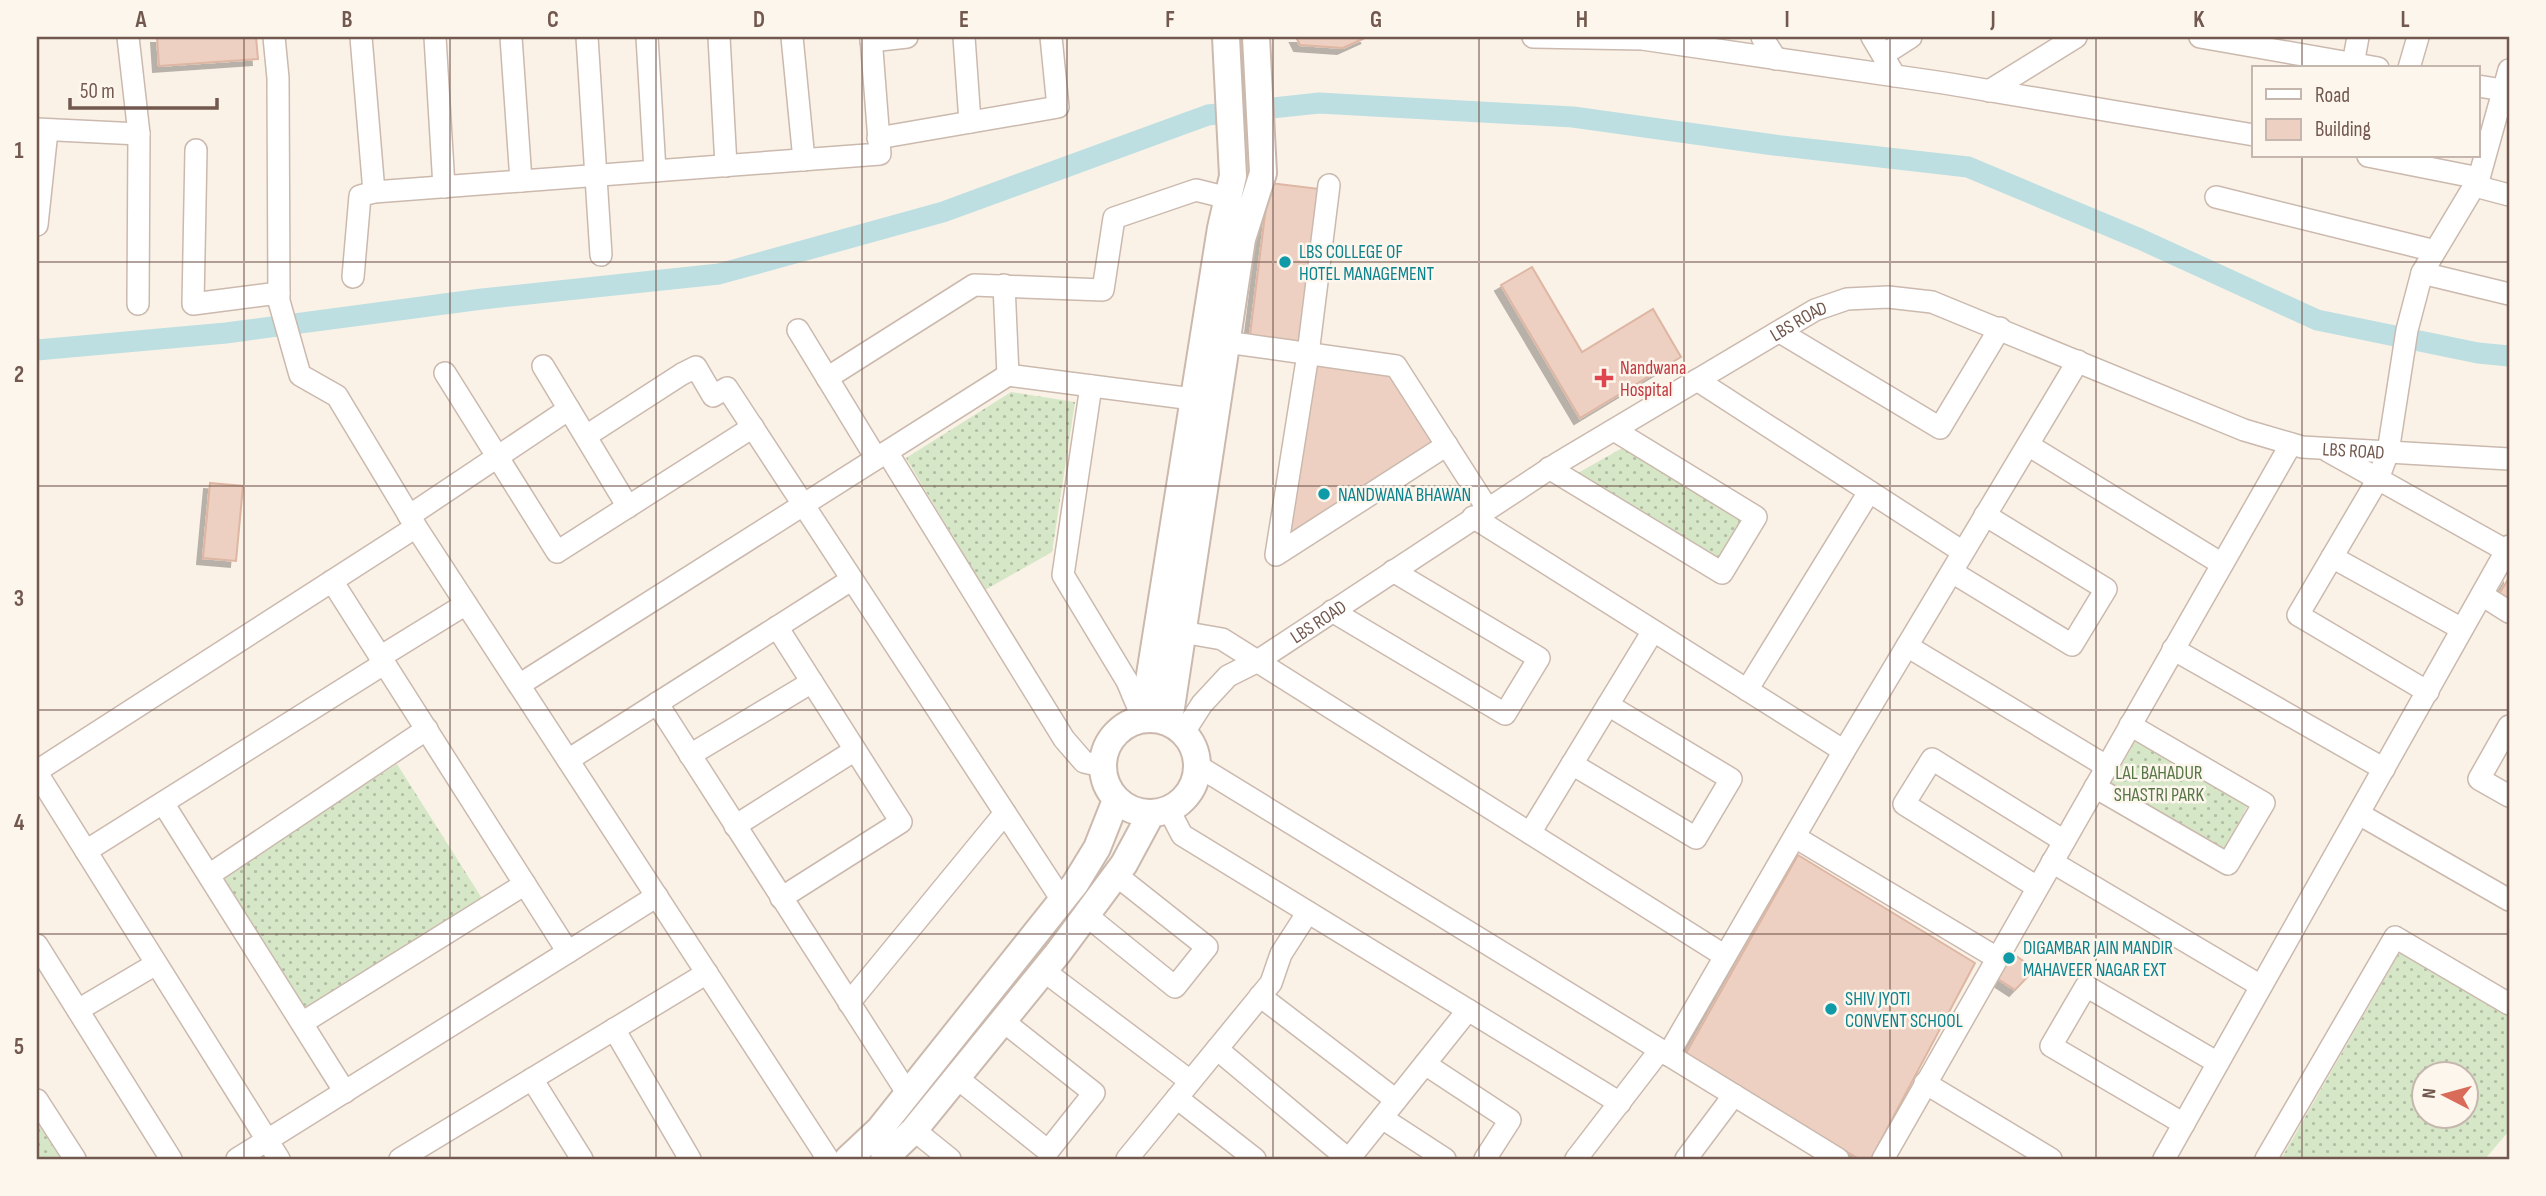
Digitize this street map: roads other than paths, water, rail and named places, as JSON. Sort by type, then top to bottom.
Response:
[{"type":"street","points":[[128,37],[139,134],[138,304]]},
{"type":"street","points":[[274,37],[278,78],[279,297],[300,375],[337,396],[413,521],[828,1159]]},
{"type":"street","points":[[361,37],[374,192]]},
{"type":"street","points":[[435,37],[444,187]]},
{"type":"street","points":[[511,37],[521,181]]},
{"type":"street","points":[[587,37],[601,255]]},
{"type":"street","points":[[647,37],[655,171]]},
{"type":"street","points":[[719,37],[726,166]]},
{"type":"street","points":[[792,37],[804,160]]},
{"type":"street","points":[[879,146],[871,39],[907,37]]},
{"type":"street","points":[[964,37],[970,122]]},
{"type":"street","points":[[353,277],[360,196],[374,192],[804,160],[879,146],[970,122],[1058,107],[1051,37]]},
{"type":"street","points":[[1533,37],[1642,39],[1895,76],[2252,135]]},
{"type":"street","points":[[1762,37],[1776,59]]},
{"type":"street","points":[[1895,76],[1877,46],[1911,37]]},
{"type":"street","points":[[1989,91],[2076,37]]},
{"type":"street","points":[[2200,37],[2263,42],[2366,66]]},
{"type":"street","points":[[2353,64],[2358,37]]},
{"type":"street","points":[[2410,66],[2418,37]]},
{"type":"street","points":[[1143,719],[1205,401],[1226,342],[1242,239],[1263,173],[1256,44]]},
{"type":"street","points":[[1177,726],[1182,632],[1221,228],[1231,187],[1226,45]]},
{"type":"street","points":[[2428,692],[2298,615],[2378,479],[2388,452],[2407,330],[2422,273],[2500,139],[2509,70]]},
{"type":"street","points":[[2480,87],[2505,97]]},
{"type":"street","points":[[37,225],[42,130],[139,134]]},
{"type":"street","points":[[196,150],[192,304],[279,297]]},
{"type":"street","points":[[2376,158],[2477,182],[2509,195]]},
{"type":"street","points":[[1329,185],[1308,354],[1276,555],[1447,444]]},
{"type":"street","points":[[827,378],[974,285],[1103,290],[1114,218],[1196,190],[1231,187]]},
{"type":"street","points":[[2216,197],[2435,251]]},
{"type":"street","points":[[2422,273],[2509,293]]},
{"type":"street","points":[[1004,285],[1008,375]]},
{"type":"street","name":"LBS ROAD","points":[[1177,726],[1228,676],[1256,662],[1549,468],[1815,310],[1847,299],[1888,297],[1932,302],[2244,430],[2291,444],[2509,459]]},
{"type":"street","points":[[1780,332],[1940,428],[2000,328]]},
{"type":"street","points":[[799,330],[827,378],[881,455],[1064,739],[1084,762],[1102,766]]},
{"type":"street","points":[[1226,342],[1396,366],[1447,444],[1480,513],[1653,631],[1844,751]]},
{"type":"street","points":[[1576,1159],[1664,1052],[1725,956],[2078,360]]},
{"type":"street","points":[[543,366],[628,507]]},
{"type":"street","points":[[586,436],[696,367],[713,396],[727,388],[1062,900]]},
{"type":"street","points":[[444,373],[557,552],[753,428]]},
{"type":"street","points":[[519,685],[1008,375],[1205,401]]},
{"type":"street","points":[[1697,380],[1963,552]]},
{"type":"street","points":[[1091,386],[1063,575],[1127,681],[1143,719]]},
{"type":"street","points":[[273,1150],[37,772],[332,581],[569,409]]},
{"type":"street","points":[[1549,468],[1721,573],[1756,517],[1614,430]]},
{"type":"street","points":[[2028,444],[2222,564]]},
{"type":"street","points":[[1882,1159],[2291,444]]},
{"type":"street","points":[[2164,1159],[2508,549],[2324,448]]},
{"type":"street","points":[[1747,690],[1869,492]]},
{"type":"street","points":[[1952,572],[2072,645],[2106,589],[1985,515]]},
{"type":"street","points":[[2332,557],[2462,629]]},
{"type":"street","points":[[1332,611],[1505,714],[1539,657],[1393,571]]},
{"type":"street","points":[[568,760],[851,580]]},
{"type":"street","points":[[332,581],[568,952]]},
{"type":"street","points":[[2482,595],[2509,612]]},
{"type":"street","points":[[86,851],[467,604]]},
{"type":"street","points":[[777,627],[901,822],[782,898]]},
{"type":"street","points":[[1530,833],[1653,631]]},
{"type":"street","points":[[1182,632],[1222,639],[1725,956]]},
{"type":"street","points":[[1907,646],[2106,766]]},
{"type":"street","points":[[2173,649],[2384,769]]},
{"type":"street","points":[[690,755],[812,682]]},
{"type":"street","points":[[657,703],[908,1094]]},
{"type":"street","points":[[1572,764],[1696,838],[1731,779],[1608,705]]},
{"type":"street","points":[[1143,719],[1177,726],[1195,747],[1198,766],[1195,784],[1185,800],[1160,812],[1132,811],[1116,800],[1106,785],[1102,766],[1106,747],[1116,732],[1132,721],[1143,719]]},
{"type":"street","points":[[2095,787],[2228,864],[2264,803],[2130,725]]},
{"type":"street","points":[[2509,726],[2479,779],[2509,796]]},
{"type":"street","points":[[209,875],[427,729]]},
{"type":"street","points":[[735,826],[855,750]]},
{"type":"street","points":[[2037,887],[1904,804],[1932,759],[2064,842]]},
{"type":"street","points":[[1198,766],[1838,1159]]},
{"type":"street","points":[[848,1159],[879,1130],[1075,884],[1097,848],[1116,800]]},
{"type":"street","points":[[163,803],[345,1092]]},
{"type":"street","points":[[884,1159],[914,1130],[1044,971],[1160,812]]},
{"type":"street","points":[[1160,812],[1182,835],[1620,1103]]},
{"type":"street","points":[[849,1003],[1005,813]]},
{"type":"street","points":[[2359,814],[2509,900]]},
{"type":"street","points":[[1795,837],[1997,958]]},
{"type":"street","points":[[2052,862],[2261,986]]},
{"type":"street","points":[[1086,915],[1175,987],[1207,947],[1116,874]]},
{"type":"street","points":[[302,1023],[525,884]]},
{"type":"street","points":[[237,1159],[273,1150],[345,1092],[657,896]]},
{"type":"street","points":[[1133,1157],[1183,1090],[1271,983],[1281,954],[1308,912]]},
{"type":"street","points":[[2266,1159],[2395,937],[2509,1004]]},
{"type":"street","points":[[37,945],[171,1159]]},
{"type":"street","points":[[78,1010],[156,964]]},
{"type":"street","points":[[1044,971],[1183,1090],[1255,1159]]},
{"type":"street","points":[[400,1159],[707,973]]},
{"type":"street","points":[[2184,1124],[2051,1046],[2086,986],[2218,1063]]},
{"type":"street","points":[[1260,996],[1396,1100]]},
{"type":"street","points":[[1217,1049],[1348,1159],[1468,1010]]},
{"type":"street","points":[[957,1078],[1048,1151],[1094,1093],[1003,1021]]},
{"type":"street","points":[[614,1029],[690,1159]]},
{"type":"street","points":[[1425,1064],[1510,1119],[1485,1159]]},
{"type":"street","points":[[532,1079],[572,1156]]},
{"type":"street","points":[[1926,1083],[2051,1159]]},
{"type":"street","points":[[1686,1159],[1734,1095]]},
{"type":"street","points":[[37,1100],[75,1159]]},
{"type":"street","points":[[1382,1118],[1445,1159]]},
{"type":"street","points":[[914,1130],[950,1159]]},
{"type":"waterway","points":[[37,350],[226,333],[482,299],[719,274],[943,212],[1208,115],[1319,103],[1573,117],[1774,145],[1968,167],[2140,239],[2317,320],[2478,353],[2509,356]]},
{"type":"place","name":"LBS COLLEGE OF HOTEL MANAGEMENT","points":[[1285,262]]},
{"type":"place","name":"Nandwana Hospital","points":[[1604,378]]},
{"type":"place","name":"NANDWANA BHAWAN","points":[[1324,494]]},
{"type":"place","name":"DIGAMBAR JAIN MANDIR MAHAVEER NAGAR EXT","points":[[2009,958]]},
{"type":"place","name":"SHIV JYOTI CONVENT SCHOOL","points":[[1831,1009]]},
{"type":"park label","name":"LAL BAHADUR SHASTRI PARK","points":[[2159,783]]}]
